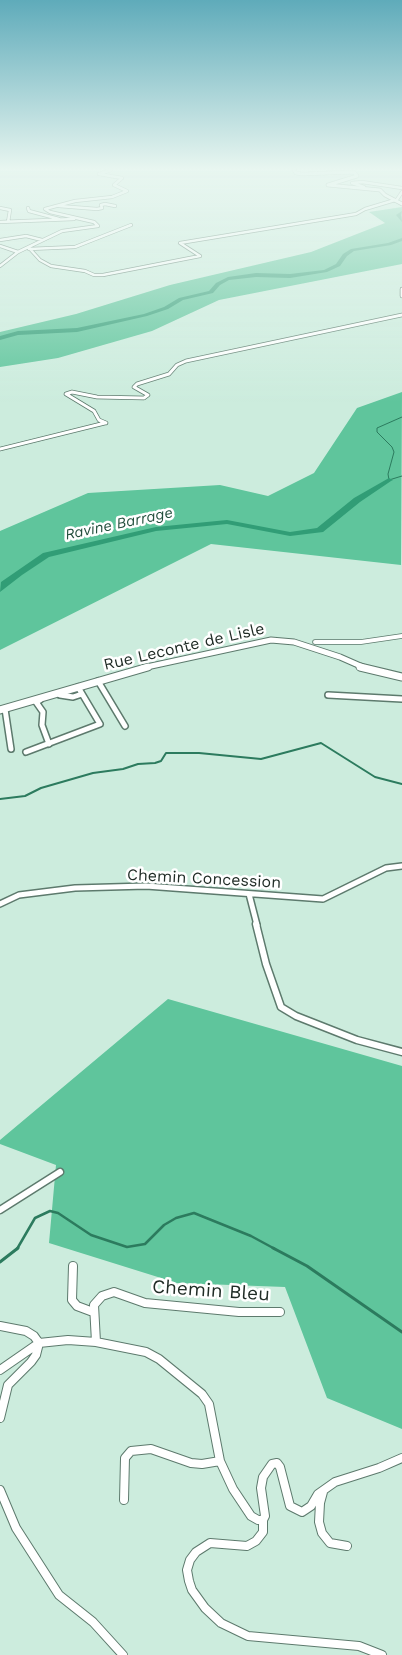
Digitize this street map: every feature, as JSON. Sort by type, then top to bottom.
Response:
[{"type":"main road","points":[[402,289],[402,296]]},
{"type":"main road","name":"Rue Leconte de Lisle","points":[[2,709],[142,668],[278,640],[309,646],[361,666],[402,677]]},
{"type":"street","points":[[4,247],[18,252]]},
{"type":"street","points":[[0,266],[26,248],[62,249],[73,247]]},
{"type":"street","points":[[30,249],[40,260],[51,266],[102,275],[200,256],[185,247]]},
{"type":"street","points":[[0,449],[106,423],[99,420],[94,411],[66,394],[72,392],[97,397],[144,398],[148,395],[134,387],[137,384],[169,374],[178,365],[186,361],[402,315]]},
{"type":"street","points":[[315,642],[361,642],[402,636]]},
{"type":"street","points":[[98,681],[125,726]]},
{"type":"street","points":[[26,752],[100,724],[78,687]]},
{"type":"street","points":[[49,744],[42,725],[43,712],[36,702],[62,694],[74,697],[82,694]]},
{"type":"street","points":[[328,695],[402,699]]},
{"type":"street","points":[[2,709],[11,749]]},
{"type":"street","name":"Chemin Concession","points":[[0,904],[19,895],[75,888],[146,886],[323,899],[386,868],[402,866]]},
{"type":"street","points":[[249,894],[276,1000],[281,1007],[296,1016],[357,1040],[402,1052]]},
{"type":"street","points":[[0,1210],[60,1172]]},
{"type":"street","points":[[73,1266],[72,1300],[78,1306],[93,1312],[96,1342]]},
{"type":"street","name":"Chemin Bleu","points":[[93,1312],[94,1305],[102,1296],[114,1292],[145,1303],[239,1312],[280,1312]]},
{"type":"street","points":[[0,1326],[26,1331],[34,1336],[39,1343],[36,1355],[31,1362],[8,1385],[0,1418]]},
{"type":"street","points":[[0,1370],[39,1343],[68,1340],[96,1342],[146,1352],[172,1368],[202,1394],[208,1404],[220,1461],[233,1488],[251,1516],[258,1520],[263,1520]]},
{"type":"street","points":[[124,1500],[125,1458],[131,1451],[151,1449],[191,1463],[202,1464],[220,1461]]},
{"type":"street","points":[[382,1655],[360,1646],[248,1636],[221,1623],[205,1608],[192,1590],[187,1570],[190,1560],[196,1552],[210,1543],[247,1546],[256,1542],[263,1532],[265,1509],[261,1488],[263,1476],[272,1464],[277,1462],[280,1467],[290,1506],[297,1512],[302,1512],[311,1506],[318,1494],[335,1482],[380,1468],[402,1458]]},
{"type":"street","points":[[326,1488],[320,1503],[319,1522],[322,1533],[330,1542],[347,1546]]},
{"type":"street","points":[[0,1490],[16,1528],[59,1595],[93,1622],[123,1655]]},
{"type":"green space","points":[[323,247],[402,247],[402,264],[219,300],[152,331],[58,358],[0,367],[0,332],[76,314],[170,285],[311,252]]},
{"type":"green space","points":[[402,392],[401,565],[211,544],[0,650],[0,531],[88,493],[220,485],[268,496],[314,473],[357,408]]},
{"type":"green space","points":[[168,999],[402,1066],[402,1429],[327,1398],[285,1287],[177,1283],[49,1243],[56,1165],[0,1144],[0,1140]]},
{"type":"waterway","points":[[0,338],[18,333],[77,330],[145,315],[166,308],[181,299],[211,292],[218,284],[228,279],[256,275],[290,276],[325,271],[338,265],[345,255],[353,250],[370,247]]},
{"type":"waterway","points":[[402,417],[377,428],[377,432],[392,447],[394,452],[388,474],[389,480],[402,476]]},
{"type":"waterway","name":"Ravine Barrage","points":[[0,590],[4,584],[46,555],[156,529],[227,522],[290,534],[320,530],[357,500],[389,480]]},
{"type":"waterway","points":[[0,799],[25,796],[41,788],[93,773],[123,769],[138,764],[155,763],[161,761],[166,753],[199,753],[261,759],[321,743],[375,777],[402,784]]},
{"type":"waterway","points":[[17,1249],[35,1218],[50,1211],[58,1213],[91,1235],[127,1247],[145,1244],[164,1225],[176,1218],[194,1213],[251,1236],[275,1249]]},
{"type":"waterway","points":[[273,1248],[307,1266],[402,1332]]},
{"type":"waterway","points":[[0,1262],[17,1249]]}]
